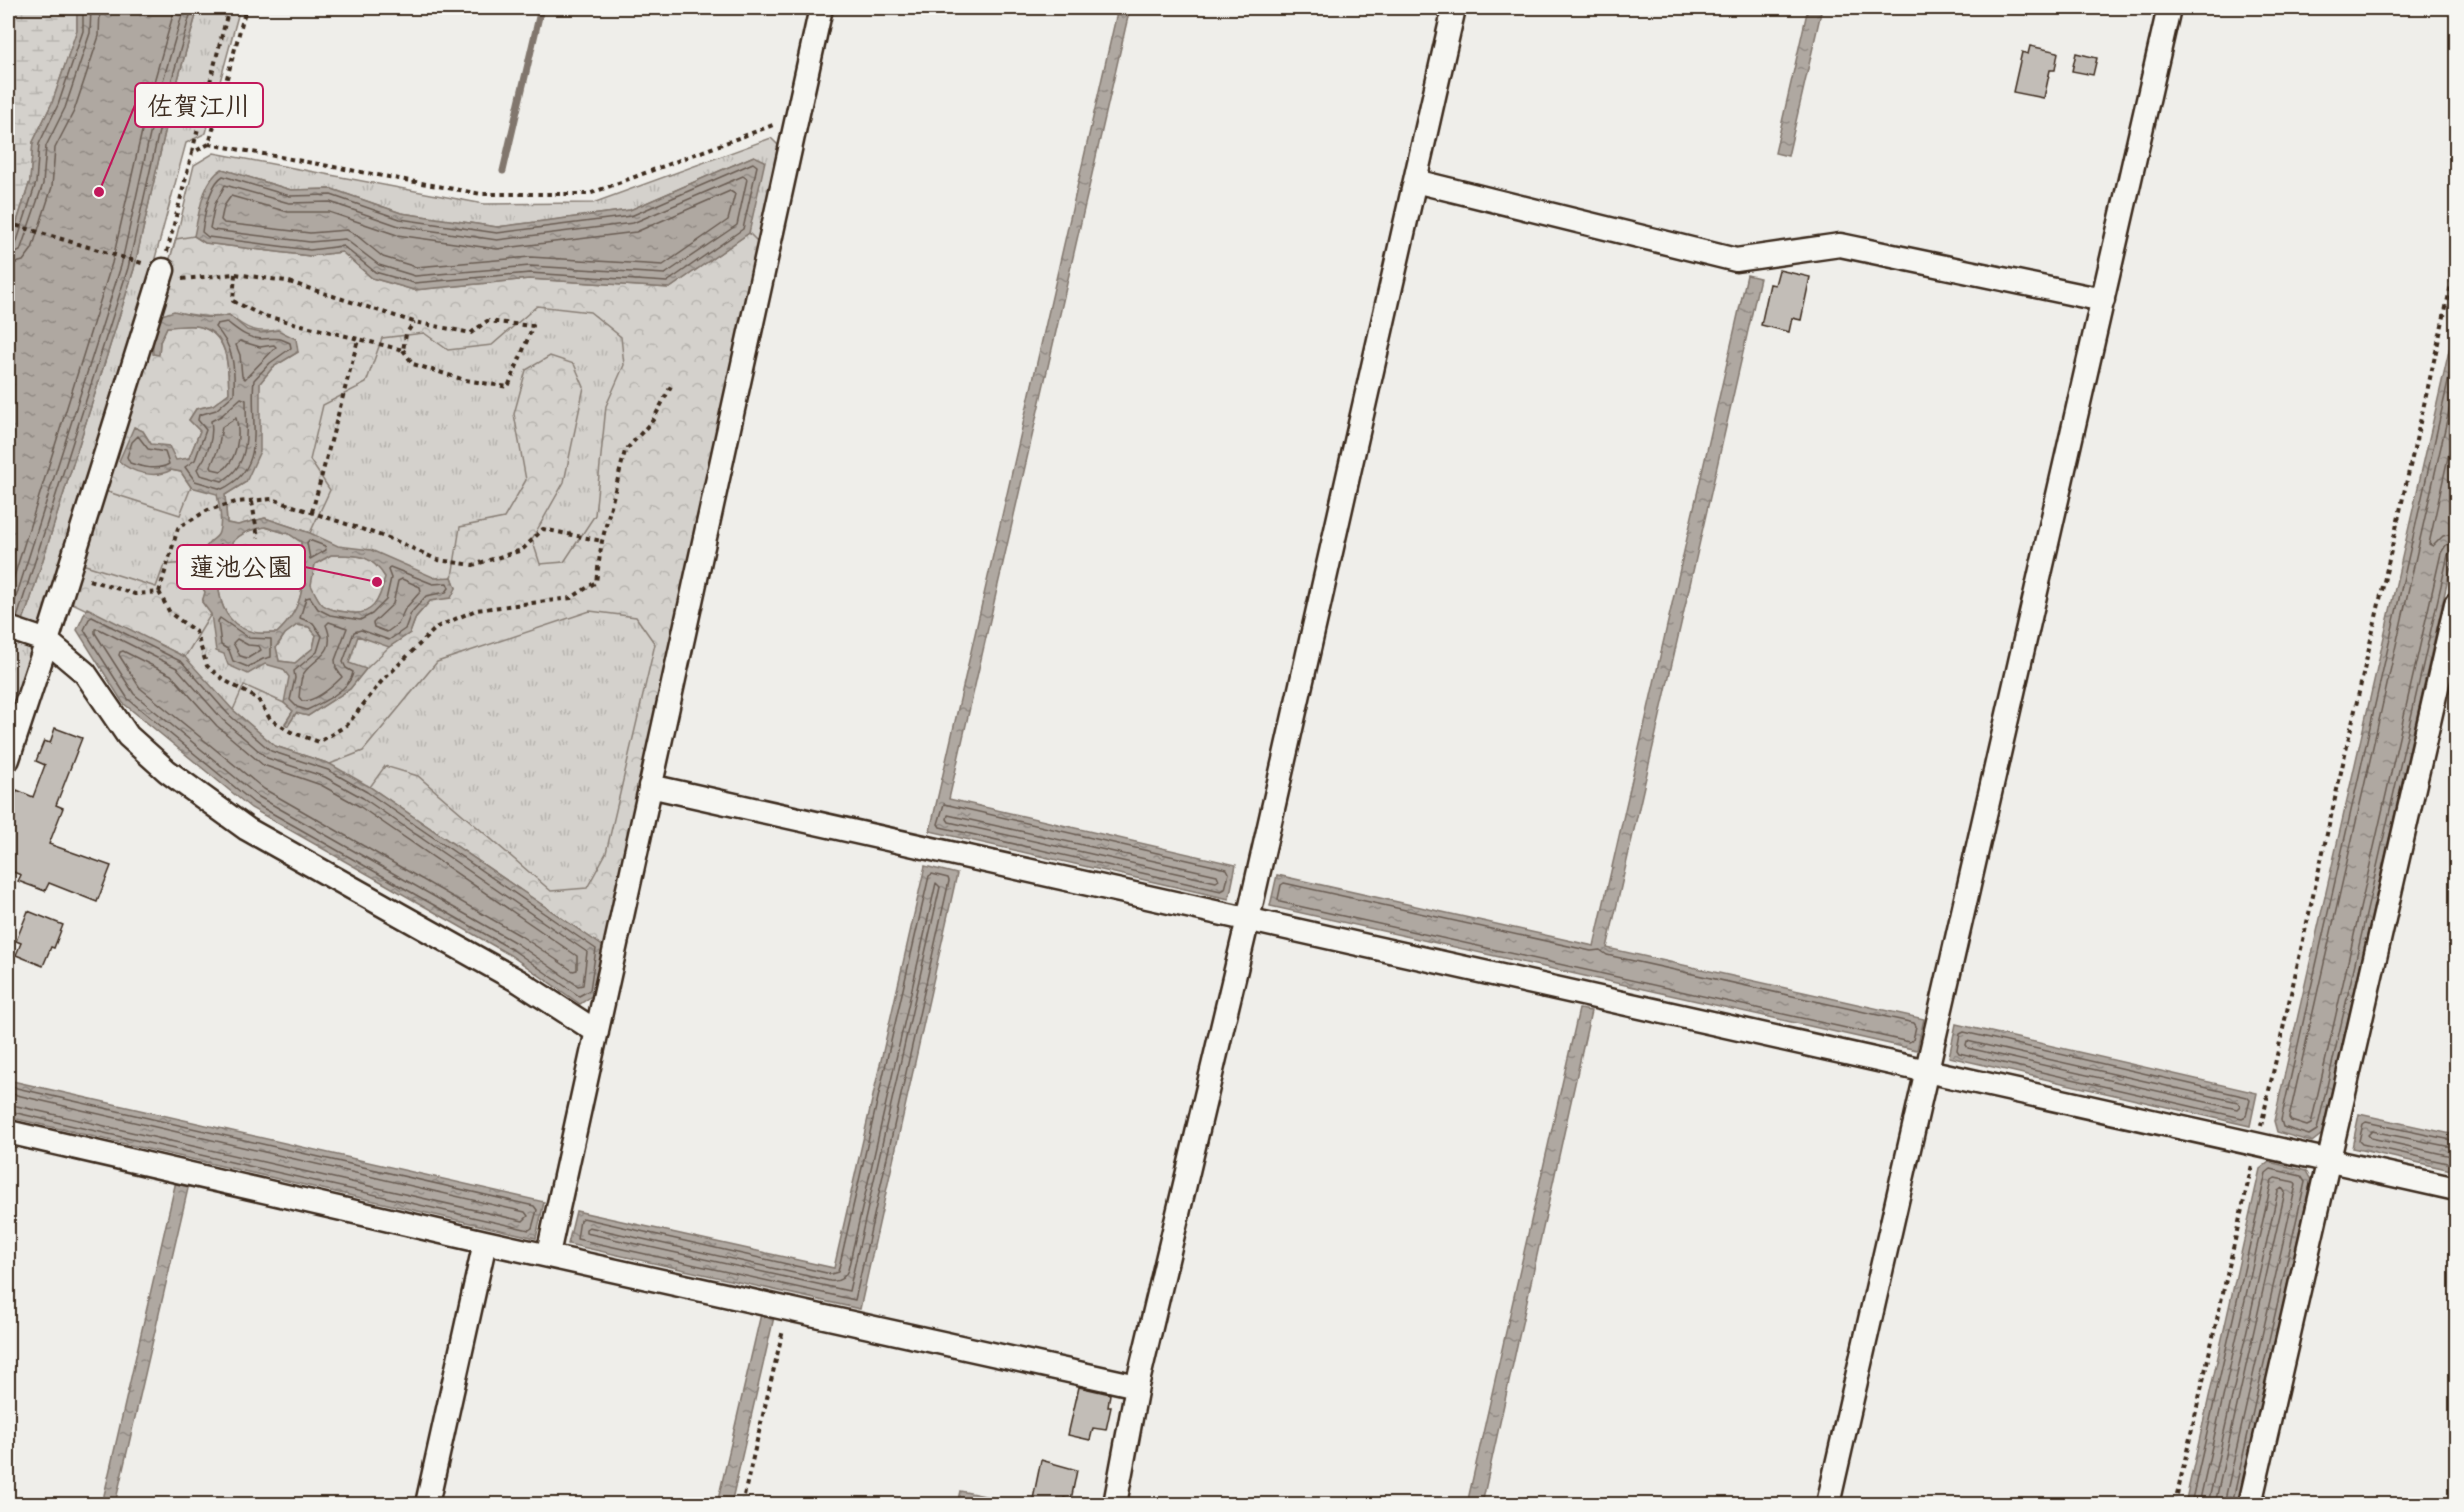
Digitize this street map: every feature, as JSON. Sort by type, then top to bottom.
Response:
[{"type":"street","points":[[548,1254],[821,8]]},
{"type":"street","points":[[1115,1504],[1137,1386],[1248,919],[1454,8]]},
{"type":"street","points":[[1828,1504],[2169,8]]},
{"type":"street","points":[[1415,181],[1736,260],[1840,245],[2103,300]]},
{"type":"street","points":[[8,759],[42,639],[68,574],[157,268]]},
{"type":"street","points":[[2250,1504],[2457,604]]},
{"type":"street","points":[[8,628],[42,639],[84,673],[128,736],[168,771],[247,829],[520,982],[597,1032]]},
{"type":"street","points":[[650,786],[2457,1189]]},
{"type":"street","points":[[8,1132],[485,1242],[788,1307],[1137,1386]]},
{"type":"street","points":[[427,1504],[485,1242]]},
{"type":"path","points":[[157,268],[192,153],[229,8]]},
{"type":"path","points":[[209,144],[246,8]]},
{"type":"path","points":[[192,153],[209,144],[481,194],[589,194],[797,116]]},
{"type":"path","points":[[8,223],[157,268],[179,279],[235,274],[286,281],[414,322],[471,333],[487,321],[533,326],[508,387],[465,380],[413,364],[403,350],[261,315],[233,301],[235,274]]},
{"type":"path","points":[[2175,1504],[2457,263]]},
{"type":"path","points":[[403,350],[405,334],[414,322]]},
{"type":"path","points":[[312,512],[358,340]]},
{"type":"path","points":[[602,541],[543,529],[522,550],[473,565],[438,560],[393,540],[272,500],[236,502],[208,510],[178,528],[159,592],[170,613],[196,632],[207,666],[224,680],[258,699],[270,719],[291,732],[319,742],[347,725],[381,682],[437,627],[476,610],[572,598],[596,582],[602,541],[625,451],[653,420],[671,386]]},
{"type":"path","points":[[252,502],[258,538]]},
{"type":"path","points":[[68,574],[135,594],[159,592]]},
{"type":"path","points":[[742,1504],[788,1307]]},
{"type":"green space","points":[[8,8],[77,8],[77,30],[52,103],[33,142],[30,181],[8,250],[8,150],[12,120],[8,98]]},
{"type":"green space","points":[[198,8],[240,8],[206,133],[186,143],[129,355],[8,730],[8,661],[30,601],[134,269],[172,101]]},
{"type":"green space","points":[[771,138],[779,146],[604,947],[275,746],[87,608],[66,600],[176,239],[194,165],[214,153],[484,204],[593,203]],"holes":[[[754,156],[529,279],[222,169],[291,190],[332,189],[401,213],[497,227],[630,210]]]},
{"type":"green space","points":[[749,233],[758,242],[604,947],[370,787],[385,766],[418,776],[551,891],[587,888],[606,853],[655,644],[636,617],[590,611],[437,662],[363,751],[330,764],[275,746],[233,710],[244,685],[284,703],[293,711],[285,723],[288,725],[296,713],[308,716],[350,689],[366,669],[389,647],[410,633],[416,617],[430,601],[456,588],[452,577],[460,527],[504,518],[526,480],[514,414],[526,370],[550,356],[574,364],[584,387],[564,482],[532,539],[540,564],[564,562],[595,515],[606,406],[624,365],[621,337],[590,312],[537,306],[492,345],[448,350],[424,333],[382,338],[366,383],[323,405],[310,460],[330,490],[310,533],[265,518],[238,525],[227,523],[225,495],[246,482],[260,383],[273,367],[298,352],[278,330],[257,331],[241,324],[229,315],[210,317],[170,313],[162,315],[159,354],[160,342],[167,327],[197,326],[210,331],[226,354],[229,393],[213,405],[196,409],[189,420],[200,431],[189,458],[176,461],[151,444],[143,431],[134,427],[171,470],[181,472],[191,487],[180,515],[105,491],[101,487],[176,239],[194,236],[205,243],[310,256],[342,252],[372,278],[414,290],[529,279],[670,288]]},
{"type":"green space","points":[[265,527],[289,534],[301,542],[303,580],[294,613],[287,623],[277,633],[253,633],[240,628],[230,619],[223,607],[219,581],[225,554],[232,543],[243,534]]},
{"type":"green space","points":[[331,555],[348,555],[368,559],[385,577],[378,600],[369,610],[355,613],[340,611],[328,608],[319,601],[310,585],[315,564]]},
{"type":"green space","points":[[196,562],[196,577],[206,592],[202,602],[211,614],[185,657],[66,600],[82,564],[156,587],[164,565]]},
{"type":"green space","points":[[297,625],[309,627],[316,635],[313,648],[295,663],[279,661],[276,648],[285,634]]},
{"type":"water","points":[[77,8],[198,8],[172,101],[134,269],[30,601],[8,661],[8,250],[30,181],[33,142],[52,103],[77,30]]},
{"type":"water","points":[[1118,8],[1130,8],[949,799],[1236,865],[1229,899],[930,831]]},
{"type":"water","points":[[1808,8],[1822,8],[1788,156],[1775,153]]},
{"type":"water","points":[[754,156],[765,161],[749,233],[670,288],[529,279],[414,290],[372,278],[342,252],[310,256],[205,243],[194,236],[206,190],[215,174],[222,169],[291,190],[332,189],[401,213],[497,227],[630,210]]},
{"type":"water","points":[[1747,275],[1760,278],[1607,948],[1924,1019],[1917,1050],[1270,906],[1277,875],[1594,946]]},
{"type":"water","points":[[174,311],[194,316],[229,315],[247,330],[261,333],[278,330],[296,339],[298,352],[273,367],[260,383],[260,451],[246,482],[225,495],[227,523],[238,525],[265,518],[310,533],[338,546],[371,550],[435,578],[452,577],[456,588],[451,598],[430,601],[416,617],[410,633],[389,647],[358,636],[349,663],[366,669],[350,689],[308,716],[296,713],[288,726],[285,724],[293,711],[284,703],[289,677],[283,669],[265,664],[248,674],[228,665],[224,654],[216,651],[211,614],[202,602],[205,592],[198,578],[196,567],[200,555],[219,532],[221,517],[217,494],[191,487],[181,472],[171,470],[158,474],[144,473],[130,469],[119,461],[134,427],[143,431],[151,444],[169,446],[176,460],[189,458],[200,431],[189,420],[196,409],[213,405],[229,393],[225,354],[217,337],[210,331],[193,326],[167,327],[160,342],[159,355],[153,354],[152,336],[162,315]],"holes":[[[265,527],[289,534],[301,542],[303,568],[301,592],[294,613],[277,633],[256,633],[240,627],[223,607],[220,594],[221,567],[232,543],[243,534]],[[331,555],[368,559],[385,577],[378,600],[369,610],[363,612],[340,611],[326,607],[319,601],[311,585],[315,564]],[[297,625],[309,627],[316,635],[313,648],[295,663],[279,661],[276,647],[285,634]]]},
{"type":"water","points":[[2456,320],[2456,544],[2322,1134],[2312,1142],[2277,1132],[2274,1121]]},
{"type":"water","points":[[87,608],[185,657],[233,710],[275,746],[330,764],[370,787],[604,947],[596,993],[580,1004],[510,955],[251,808],[123,703],[77,630]]},
{"type":"water","points":[[925,866],[957,874],[860,1309],[568,1244],[576,1211],[834,1268]]},
{"type":"water","points":[[1579,1009],[1591,1011],[1482,1504],[1467,1504]]},
{"type":"water","points":[[1956,1024],[2257,1093],[2250,1126],[1949,1057]]},
{"type":"water","points":[[8,1080],[544,1202],[536,1238],[8,1117]]},
{"type":"water","points":[[2359,1114],[2456,1135],[2456,1171],[2352,1148]]},
{"type":"water","points":[[2269,1162],[2306,1171],[2311,1180],[2238,1504],[2185,1504],[2260,1169]]},
{"type":"water","points":[[176,1181],[189,1184],[115,1504],[102,1504]]},
{"type":"water","points":[[761,1314],[774,1317],[731,1504],[717,1504]]},
{"type":"water","points":[[960,1491],[1021,1504],[987,1504],[968,1501],[967,1504],[957,1504]]},
{"type":"building","points":[[2030,46],[2058,52],[2055,70],[2050,70],[2044,98],[2013,92],[2022,52],[2028,54]]},
{"type":"building","points":[[2076,53],[2097,58],[2093,75],[2072,71]]},
{"type":"building","points":[[1779,270],[1810,277],[1801,320],[1792,318],[1789,332],[1761,325],[1770,284],[1775,285]]},
{"type":"building","points":[[55,728],[82,738],[56,805],[63,808],[49,844],[111,866],[97,902],[49,883],[45,891],[18,881],[21,875],[8,870],[8,814],[17,790],[33,797],[45,765],[36,761],[44,741],[50,743]]},
{"type":"building","points":[[28,911],[63,925],[54,948],[51,947],[43,966],[16,955],[21,943],[16,941]]},
{"type":"building","points":[[1079,1387],[1110,1394],[1108,1407],[1111,1407],[1106,1430],[1093,1428],[1090,1440],[1068,1435]]},
{"type":"building","points":[[1041,1460],[1077,1470],[1071,1500],[1064,1498],[1062,1504],[1032,1504]]},
{"type":"waterway","points":[[503,171],[541,8]]},
{"type":"place","name":"佐賀江川","points":[[99,192]]},
{"type":"place","name":"蓮池公園","points":[[377,582]]}]
